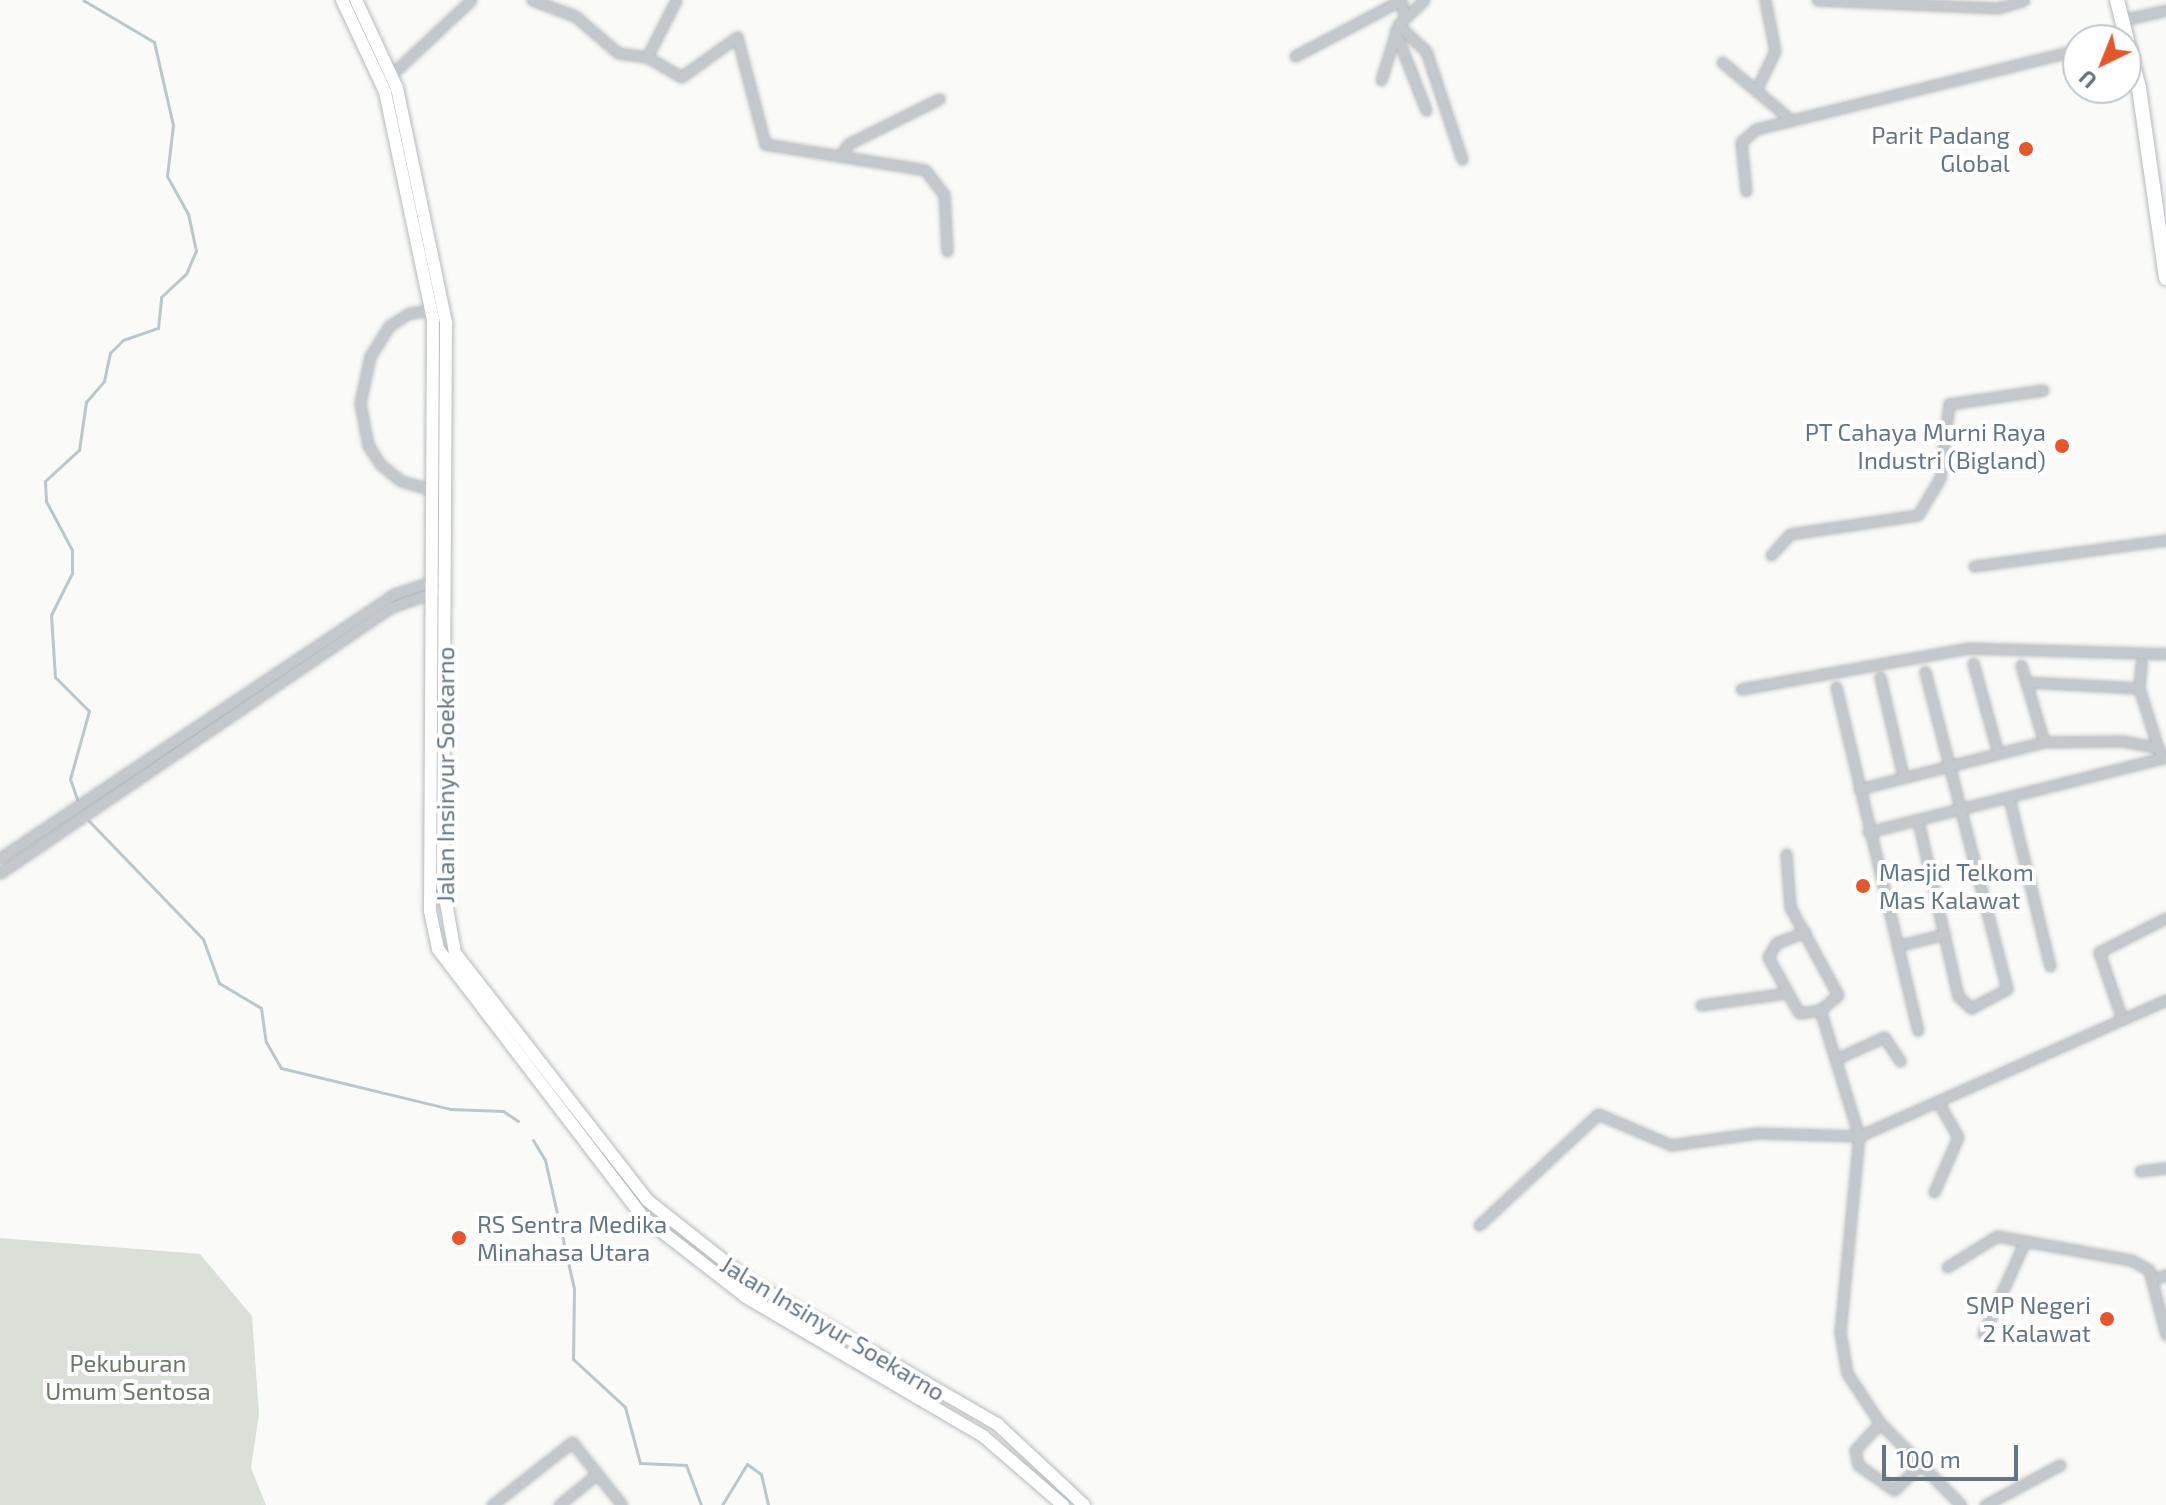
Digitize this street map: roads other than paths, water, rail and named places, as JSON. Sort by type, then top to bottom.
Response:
[{"type":"highway","points":[[2117,0],[2123,24]]},
{"type":"highway","points":[[2135,104],[2166,278]]},
{"type":"main road","name":"Jalan Insinyur Soekarno","points":[[342,0],[385,92],[431,310],[446,929],[473,983],[647,1200],[722,1264],[997,1424],[1084,1505]]},
{"type":"main road","name":"Jalan Insinyur Soekarno","points":[[356,0],[392,74],[446,323],[438,585],[434,937],[469,998],[592,1157],[643,1217],[705,1268],[983,1436],[1063,1505]]},
{"type":"main road","points":[[592,1157],[603,1148]]},
{"type":"street","points":[[392,74],[453,9],[471,0]]},
{"type":"street","points":[[532,0],[575,16],[618,53],[647,57],[689,76],[737,37],[765,144],[932,174],[944,194],[947,251]]},
{"type":"street","points":[[647,57],[676,0]]},
{"type":"street","points":[[1295,56],[1401,0],[1399,24],[1381,80]]},
{"type":"street","points":[[1399,24],[1424,0]]},
{"type":"street","points":[[1757,88],[1775,51],[1765,0]]},
{"type":"street","points":[[1817,0],[1998,8],[2024,0]]},
{"type":"street","points":[[2123,20],[2166,10]]},
{"type":"street","points":[[1399,24],[1426,110]]},
{"type":"street","points":[[1399,24],[1426,51],[1462,159]]},
{"type":"street","points":[[1746,191],[1741,139],[1791,120],[2062,54]]},
{"type":"street","points":[[1722,62],[1757,88],[1791,120]]},
{"type":"street","points":[[840,156],[848,144],[939,99]]},
{"type":"street","points":[[431,310],[409,313],[389,326],[370,356],[360,403],[368,445],[380,464],[401,481],[433,490]]},
{"type":"street","points":[[1771,555],[1790,534],[1918,515],[1940,478],[1949,404],[2043,390]]},
{"type":"street","points":[[1974,566],[2166,540]]},
{"type":"street","points":[[0,858],[88,802],[394,594],[438,585]]},
{"type":"street","points":[[0,873],[95,812],[392,607],[438,585]]},
{"type":"street","points":[[1741,689],[1969,648],[2166,654]]},
{"type":"street","points":[[1973,663],[1998,753]]},
{"type":"street","points":[[2141,663],[2139,688],[2162,754]]},
{"type":"street","points":[[2021,665],[2044,742]]},
{"type":"street","points":[[1918,821],[1965,1009],[2005,994],[1965,809],[1948,765],[1925,671]]},
{"type":"street","points":[[1880,677],[1903,776]]},
{"type":"street","points":[[2026,682],[2139,688]]},
{"type":"street","points":[[1836,687],[1868,832],[1918,1030]]},
{"type":"street","points":[[1859,789],[2044,742],[2162,754]]},
{"type":"street","points":[[1868,832],[2009,798],[2162,754]]},
{"type":"street","points":[[2009,798],[2050,966]]},
{"type":"street","points":[[88,802],[95,812]]},
{"type":"street","points":[[1786,854],[1789,903],[1805,932],[1838,995],[1820,1010],[1802,1015],[1786,993],[1768,954],[1805,932]]},
{"type":"street","points":[[2121,1016],[2099,952],[2166,918]]},
{"type":"street","points":[[1897,946],[1944,934]]},
{"type":"street","points":[[1701,1005],[1786,993]]},
{"type":"street","points":[[1479,1225],[1598,1114],[1671,1145],[1757,1133],[1859,1136],[2121,1016],[2166,1000]]},
{"type":"street","points":[[1820,1010],[1838,1058],[1859,1136],[1840,1332],[1847,1373],[1880,1423],[1961,1505]]},
{"type":"street","points":[[1838,1058],[1884,1037],[1900,1061]]},
{"type":"street","points":[[1934,1192],[1958,1137],[1938,1102]]},
{"type":"street","points":[[2140,1171],[2166,1168]]},
{"type":"street","points":[[1947,1267],[1997,1236],[2131,1260],[2152,1279],[2166,1335]]},
{"type":"street","points":[[1983,1334],[2025,1241]]},
{"type":"street","points":[[2152,1279],[2166,1275]]},
{"type":"street","points":[[1880,1423],[1855,1450],[1858,1465],[1894,1490],[1921,1464]]},
{"type":"street","points":[[492,1505],[572,1442],[622,1505]]},
{"type":"street","points":[[1985,1505],[2060,1465]]},
{"type":"street","points":[[559,1505],[597,1474]]},
{"type":"waterway","points":[[78,802],[70,779],[89,711],[55,677],[51,615],[72,573],[72,550],[46,501],[45,481],[79,450],[86,402],[104,381],[110,353],[123,340],[158,328],[161,297],[186,274],[196,251],[188,214],[167,176],[173,125],[154,42],[83,0]]},
{"type":"waterway","points":[[89,821],[203,939],[219,983],[261,1008],[266,1042],[281,1068],[450,1109],[503,1111],[518,1121]]},
{"type":"waterway","points":[[533,1140],[545,1160],[574,1289],[573,1359],[625,1407],[640,1463],[686,1465],[701,1505]]},
{"type":"waterway","points":[[722,1505],[747,1464],[761,1474],[768,1505]]},
{"type":"place","name":"Parit Padang Global","points":[[2026,149]]},
{"type":"place","name":"PT Cahaya Murni Raya Industri (Bigland)","points":[[2062,446]]},
{"type":"place","name":"Masjid Telkom Mas Kalawat","points":[[1863,886]]},
{"type":"place","name":"RS Sentra Medika Minahasa Utara","points":[[459,1238]]},
{"type":"place","name":"SMP Negeri 2 Kalawat","points":[[2107,1319]]},
{"type":"park label","name":"Pekuburan Umum Sentosa","points":[[128,1377]]}]
